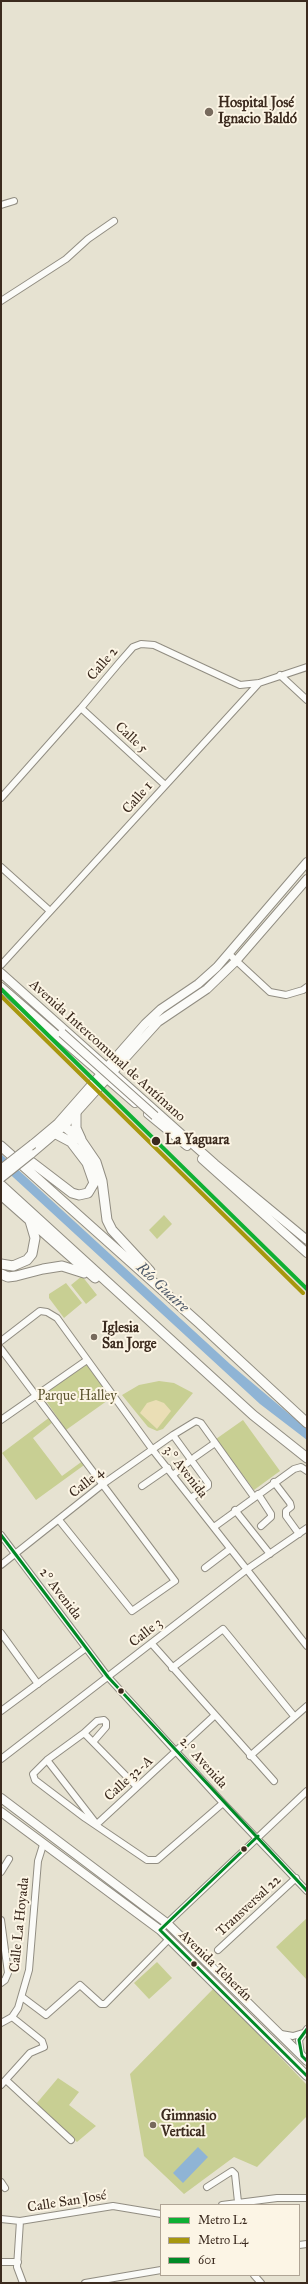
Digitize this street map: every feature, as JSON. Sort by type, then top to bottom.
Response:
[{"type":"highway","points":[[76,1114],[76,1128],[81,1140]]},
{"type":"highway","points":[[61,1124],[81,1140],[90,1151],[100,1172],[104,1206],[107,1220],[112,1230],[178,1298],[187,1312]]},
{"type":"highway","points":[[1,1140],[45,1171],[72,1193],[78,1195],[88,1193],[94,1184],[87,1163],[71,1142],[56,1134]]},
{"type":"highway","points":[[1,1146],[187,1312],[307,1422]]},
{"type":"highway","points":[[1,1186],[30,1221],[94,1278],[175,1344]]},
{"type":"highway","points":[[1,1186],[253,1415],[307,1458]]},
{"type":"highway","points":[[1,1264],[13,1266],[27,1260],[32,1254],[35,1238],[30,1221]]},
{"type":"highway","points":[[1,1274],[8,1277],[16,1276],[62,1266],[94,1278]]},
{"type":"main road","points":[[1,1168],[56,1134],[61,1124],[76,1114],[104,1077],[107,1066],[160,1009],[198,984],[229,954],[307,862]]},
{"type":"main road","points":[[1,1186],[36,1147],[61,1124],[104,1077],[113,1072],[158,1022],[207,989],[236,961],[307,879]]},
{"type":"main road","name":"Avenida Intercomunal de Antímano","points":[[1,973],[29,1000],[107,1066],[307,1253]]},
{"type":"main road","name":"Avenida Intercomunal de Antímano","points":[[1,987],[104,1077],[307,1240]]},
{"type":"main road","points":[[29,1000],[62,1033],[154,1116],[188,1143]]},
{"type":"main road","points":[[24,1007],[36,1013],[62,1033]]},
{"type":"main road","name":"Avenida Teherán","points":[[1,1798],[168,1924],[281,2034],[304,2059]]},
{"type":"main road","name":"Avenida Teherán","points":[[1,1812],[43,1845],[160,1930],[307,2076]]},
{"type":"street","points":[[1,205],[14,200]]},
{"type":"street","points":[[1,301],[66,259],[88,239],[114,221]]},
{"type":"street","name":"Calle 2","points":[[1,798],[134,647],[141,644],[154,644],[240,685],[259,683]]},
{"type":"street","name":"Calle 1","points":[[1,965],[259,683],[307,667]]},
{"type":"street","points":[[280,675],[307,700]]},
{"type":"street","name":"Calle 5","points":[[81,708],[165,785]]},
{"type":"street","points":[[1,867],[50,911]]},
{"type":"street","points":[[229,954],[274,993],[293,994],[307,987]]},
{"type":"street","name":"3.° Avenida","points":[[1,1340],[36,1313],[47,1312],[57,1318],[152,1449],[307,1646]]},
{"type":"street","points":[[1,1349],[175,1581],[132,1611],[59,1520]]},
{"type":"street","points":[[1,1420],[87,1360]]},
{"type":"street","name":"Calle 4","points":[[1,1564],[103,1484],[190,1423],[196,1421],[201,1423],[215,1443]]},
{"type":"street","points":[[173,1435],[193,1459],[208,1485],[191,1498]]},
{"type":"street","points":[[173,1475],[215,1443],[272,1516],[261,1526]]},
{"type":"street","points":[[214,1527],[274,1482],[298,1467],[307,1471]]},
{"type":"street","points":[[142,1486],[168,1468]]},
{"type":"street","points":[[274,1482],[290,1503],[291,1507],[286,1511],[286,1516],[299,1534]]},
{"type":"street","points":[[236,1510],[270,1554]]},
{"type":"street","name":"Calle 3","points":[[1,1759],[246,1570],[307,1528]]},
{"type":"street","points":[[1,1535],[15,1554]]},
{"type":"street","points":[[205,1568],[230,1549]]},
{"type":"street","name":"2° Avenida","points":[[15,1554],[86,1648]]},
{"type":"street","points":[[172,1668],[224,1629],[294,1716]]},
{"type":"street","points":[[2,1636],[38,1684]]},
{"type":"street","points":[[152,1644],[214,1716],[274,1781]]},
{"type":"street","points":[[1,1711],[86,1648]]},
{"type":"street","name":"2.° Avenida","points":[[86,1648],[108,1677],[223,1803],[258,1836],[307,1890]]},
{"type":"street","points":[[250,1756],[307,1706]]},
{"type":"street","name":"Calle 32-A","points":[[97,1824],[214,1716]]},
{"type":"street","points":[[93,1742],[106,1727],[107,1724],[104,1720],[97,1721],[84,1733],[47,1760],[35,1770],[33,1778],[86,1815],[106,1833],[151,1860],[157,1860],[223,1803]]},
{"type":"street","points":[[84,1733],[137,1787]]},
{"type":"street","points":[[47,1760],[86,1815]]},
{"type":"street","points":[[160,1930],[307,1791]]},
{"type":"street","name":"Calle La Hoyada","points":[[12,2017],[22,1997],[29,1970],[38,1862],[43,1845]]},
{"type":"street","points":[[1,1872],[9,1859]]},
{"type":"street","name":"Transversal 22","points":[[218,1950],[296,1878]]},
{"type":"street","points":[[1,1920],[8,1973],[5,1980],[1,1983]]},
{"type":"street","points":[[22,1997],[46,2015],[80,1985],[101,2004],[105,2004],[169,1939]]},
{"type":"street","points":[[1,2023],[12,2017],[42,2042],[44,2047],[30,2053],[1,2085]]},
{"type":"street","points":[[281,2034],[292,2036],[305,2031]]},
{"type":"street","points":[[304,2059],[299,2044],[305,2031]]},
{"type":"street","points":[[6,2080],[71,2140]]},
{"type":"street","points":[[207,2186],[232,2171],[235,2174],[238,2202]]},
{"type":"street","points":[[227,2204],[307,2198]]},
{"type":"street","name":"Calle San José","points":[[1,2219],[20,2221],[113,2206],[160,2214]]},
{"type":"street","points":[[20,2221],[18,2262],[23,2283]]},
{"type":"street","points":[[1,2262],[18,2262]]},
{"type":"street","points":[[85,2283],[160,2270]]},
{"type":"green space","points":[[164,1215],[172,1224],[157,1239],[149,1230]]},
{"type":"green space","points":[[82,1276],[97,1295],[86,1304],[71,1285]]},
{"type":"green space","points":[[66,1283],[82,1303],[64,1318],[49,1298],[49,1294]]},
{"type":"green space","name":"Parque Halley","points":[[88,1364],[111,1398],[66,1430],[42,1395]]},
{"type":"green space","points":[[159,1381],[174,1383],[193,1393],[163,1429],[157,1431],[148,1427],[122,1395],[139,1385]]},
{"type":"green space","points":[[50,1417],[53,1422],[33,1438],[62,1476],[84,1460],[87,1463],[36,1500],[2,1453]]},
{"type":"green space","points":[[243,1420],[280,1471],[254,1490],[216,1439]]},
{"type":"green space","points":[[307,1918],[307,1980],[276,1947]]},
{"type":"green space","points":[[157,1962],[172,1978],[149,1999],[134,1983]]},
{"type":"green space","points":[[214,1988],[307,2085],[307,2116],[257,2167],[234,2157],[184,2194],[144,2156],[130,2074]]},
{"type":"green space","points":[[58,2078],[79,2092],[69,2105],[96,2126],[77,2142],[36,2104]]},
{"type":"sand","points":[[156,1400],[164,1403],[171,1411],[157,1429],[140,1413],[147,1403]]},
{"type":"water","points":[[1,1154],[230,1364],[307,1429],[307,1440],[260,1404],[1,1166]]},
{"type":"water","points":[[198,2147],[208,2157],[183,2183],[173,2173]]},
{"type":"metro line","name":"L2","points":[[1,989],[307,1289]]},
{"type":"metro line","name":"L4","points":[[1,996],[303,1293]]},
{"type":"transit line","name":"601","points":[[1,1535],[108,1677],[307,1891]]},
{"type":"transit line","name":"601","points":[[258,1836],[160,1930],[307,2076]]},
{"type":"transit line","name":"601","points":[[307,2029],[299,2040],[302,2056],[307,2061]]},
{"type":"place","name":"Hospital José Ignacio Baldó","points":[[209,112]]},
{"type":"place","name":"La Yaguara","points":[[156,1141]]},
{"type":"place","name":"Iglesia San Jorge","points":[[94,1337]]},
{"type":"place","name":"Gimnasio Vertical","points":[[153,2125]]},
{"type":"water label","name":"Río Guaire","points":[[162,1288]]}]
